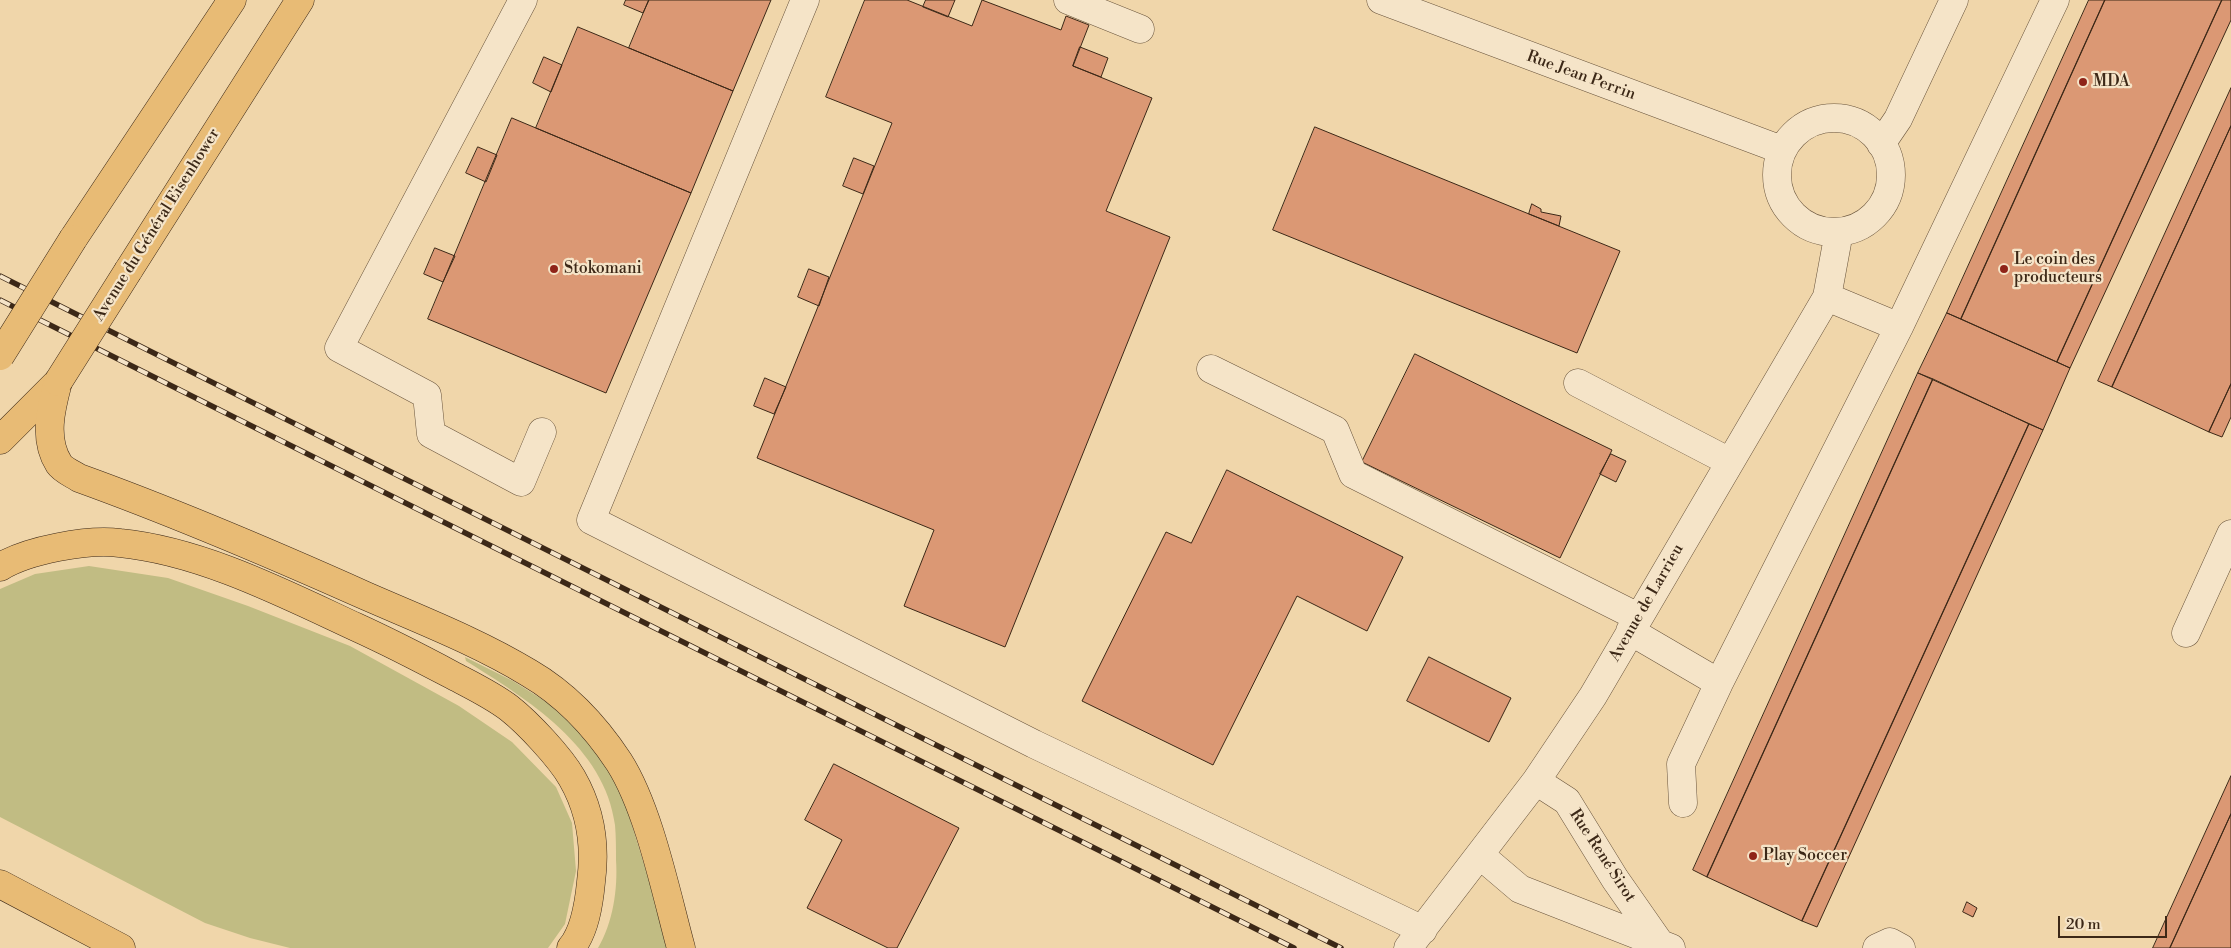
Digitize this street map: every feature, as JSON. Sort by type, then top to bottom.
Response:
[{"type":"main road","points":[[0,356],[74,239],[232,0]]},
{"type":"main road","name":"Avenue du Général Eisenhower","points":[[0,440],[58,382],[300,0]]},
{"type":"main road","points":[[58,382],[49,420],[51,442],[59,465],[79,478],[291,563],[468,641],[530,673],[563,698],[592,727],[619,763],[638,801],[681,948]]},
{"type":"main road","points":[[0,567],[52,549],[88,542],[120,543],[167,551],[258,582],[398,646],[510,709],[550,749],[572,778],[589,816],[594,858],[588,904],[576,942],[571,948]]},
{"type":"main road","points":[[0,884],[121,948]]},
{"type":"street","points":[[523,0],[339,348],[427,395],[431,434],[521,482],[542,432]]},
{"type":"street","points":[[806,0],[591,520],[1416,939]]},
{"type":"street","points":[[1068,0],[1140,29]]},
{"type":"street","name":"Rue Jean Perrin","points":[[1381,0],[1782,150]]},
{"type":"street","points":[[1881,144],[1898,119],[1954,0]]},
{"type":"street","points":[[1683,802],[1682,764],[1719,683],[1899,327],[2055,0]]},
{"type":"street","points":[[1842,118],[1864,127],[1881,144],[1888,159],[1890,176],[1888,192],[1881,207],[1870,220],[1855,229],[1839,232],[1819,231],[1801,222],[1787,208],[1778,190],[1777,169],[1782,150],[1797,131],[1818,120],[1842,118]]},
{"type":"street","name":"Avenue de Larrieu","points":[[1416,939],[1536,781],[1592,696],[1827,297],[1839,232]]},
{"type":"street","points":[[1827,297],[1899,327]]},
{"type":"street","points":[[1211,369],[1335,430],[1352,474],[1634,624],[1719,683]]},
{"type":"street","points":[[1578,383],[1730,462]]},
{"type":"street","points":[[2186,633],[2231,534]]},
{"type":"street","name":"Rue René Sirot","points":[[1536,781],[1566,801],[1615,878],[1665,945]]},
{"type":"street","name":"Rue René Sirot","points":[[1480,855],[1520,889],[1665,945]]},
{"type":"street","points":[[1877,948],[1890,942],[1901,948]]},
{"type":"shaded area","points":[[89,566],[168,578],[248,606],[350,646],[459,706],[512,742],[556,787],[572,823],[576,871],[565,924],[548,948],[290,948],[250,938],[205,923],[0,817],[0,589],[35,574]]},
{"type":"shaded area","points":[[465,657],[513,681],[548,703],[579,731],[601,758],[622,793],[670,948],[598,948],[611,917],[616,882],[615,825],[608,797],[596,772],[580,749],[560,728],[514,692],[466,661]]},
{"type":"building","points":[[626,0],[649,0],[643,13],[624,5]]},
{"type":"building","points":[[649,0],[771,0],[733,91],[629,48]]},
{"type":"building","points":[[865,0],[907,0],[972,26],[982,0],[1061,30],[1066,16],[1089,25],[1073,66],[1152,98],[1106,211],[1170,237],[1005,647],[904,606],[934,530],[757,458],[892,123],[826,97]]},
{"type":"building","points":[[926,0],[955,0],[948,17],[923,7]]},
{"type":"building","points":[[2089,0],[2105,0],[1961,319],[1947,313]]},
{"type":"building","points":[[2105,0],[2222,0],[2057,362],[1961,319]]},
{"type":"building","points":[[2222,0],[2231,0],[2231,20],[2070,368],[2057,362]]},
{"type":"building","points":[[578,27],[733,91],[691,193],[536,128]]},
{"type":"building","points":[[1080,47],[1108,58],[1101,77],[1073,66]]},
{"type":"building","points":[[544,57],[562,65],[551,92],[533,83]]},
{"type":"building","points":[[2231,88],[2231,126],[2112,387],[2098,381]]},
{"type":"building","name":"Stokomani","points":[[512,118],[691,193],[606,393],[428,319]]},
{"type":"building","points":[[2231,126],[2231,384],[2209,432],[2112,387]]},
{"type":"building","points":[[1315,127],[1620,251],[1577,353],[1273,230]]},
{"type":"building","points":[[478,147],[497,155],[486,182],[466,173]]},
{"type":"building","points":[[854,158],[874,166],[863,194],[843,186]]},
{"type":"building","points":[[1532,204],[1541,209],[1541,212],[1561,216],[1559,226],[1529,214]]},
{"type":"building","points":[[435,248],[455,256],[443,282],[424,274]]},
{"type":"building","points":[[809,269],[829,277],[819,306],[798,297]]},
{"type":"building","points":[[1947,313],[2070,368],[2043,430],[1918,373]]},
{"type":"building","points":[[1415,354],[1612,450],[1560,558],[1362,462]]},
{"type":"building","points":[[1918,373],[1933,379],[1707,877],[1693,870]]},
{"type":"building","points":[[765,378],[786,387],[774,414],[754,406]]},
{"type":"building","points":[[1933,379],[2029,424],[1802,921],[1707,877]]},
{"type":"building","points":[[2231,384],[2231,417],[2222,437],[2209,432]]},
{"type":"building","points":[[2029,424],[2043,430],[1817,927],[1802,921]]},
{"type":"building","points":[[1611,454],[1626,461],[1616,482],[1600,474]]},
{"type":"building","points":[[1227,470],[1403,557],[1367,631],[1297,596],[1213,765],[1082,701],[1166,532],[1191,543]]},
{"type":"building","points":[[1429,657],[1511,698],[1489,742],[1407,701]]},
{"type":"building","points":[[834,764],[959,828],[897,948],[888,948],[807,908],[842,840],[805,820]]},
{"type":"building","points":[[2231,776],[2231,814],[2170,948],[2153,948]]},
{"type":"building","points":[[2231,814],[2231,948],[2170,948]]},
{"type":"building","points":[[1967,902],[1977,908],[1973,917],[1963,912]]},
{"type":"railway","points":[[0,276],[1341,948]]},
{"type":"railway","points":[[0,300],[1294,948]]},
{"type":"place","name":"MDA","points":[[2083,82]]},
{"type":"place","name":"Stokomani","points":[[554,269]]},
{"type":"place","name":"Le coin des producteurs","points":[[2004,269]]},
{"type":"place","name":"Play Soccer","points":[[1753,856]]}]
